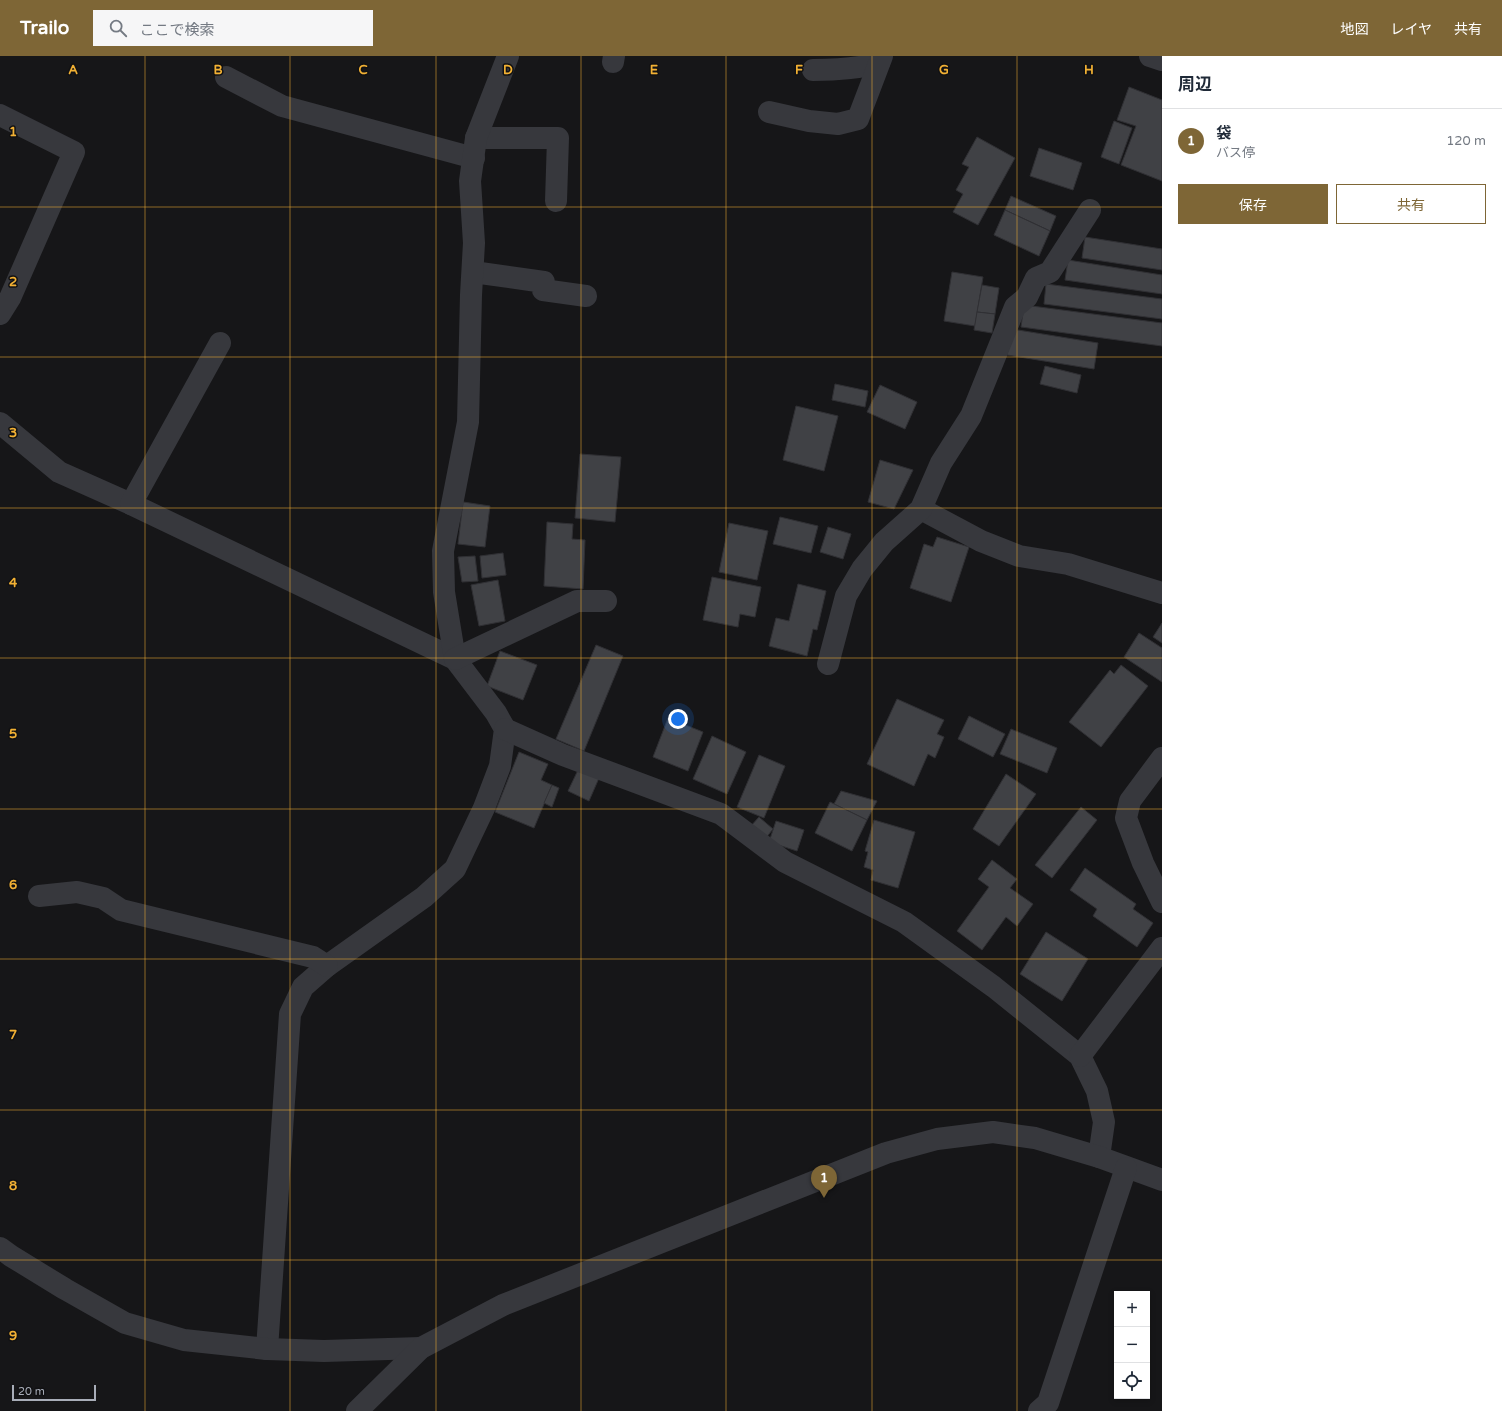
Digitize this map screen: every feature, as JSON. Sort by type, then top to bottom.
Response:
[{"type":"street","points":[[455,659],[444,592],[443,551],[468,422],[474,242],[470,181],[475,148],[508,56]]},
{"type":"street","points":[[1150,56],[1162,60]]},
{"type":"street","points":[[813,70],[862,68],[881,60]]},
{"type":"street","points":[[769,112],[809,121],[838,124],[858,119],[881,60]]},
{"type":"street","points":[[226,76],[282,106],[475,148],[558,138],[556,201]]},
{"type":"street","points":[[0,115],[74,152],[10,298],[0,314]]},
{"type":"street","points":[[828,664],[846,596],[862,569],[884,542],[921,510],[941,463],[971,416],[1015,307],[1027,297],[1036,278],[1050,272],[1090,210]]},
{"type":"street","points":[[473,272],[544,282],[543,290],[586,296]]},
{"type":"street","points":[[131,504],[220,343]]},
{"type":"street","points":[[0,424],[59,472],[131,504],[455,659],[496,713],[505,729],[564,755],[721,814],[785,862],[904,922],[994,988],[1080,1056],[1097,1091],[1104,1122],[1099,1157]]},
{"type":"street","points":[[921,510],[981,541],[1019,556],[1068,564],[1162,593]]},
{"type":"street","points":[[455,659],[577,601],[606,601]]},
{"type":"street","points":[[267,1349],[290,1014],[303,987],[327,966],[424,897],[455,869],[484,808],[500,766],[505,729]]},
{"type":"street","points":[[1162,758],[1130,801],[1126,818],[1143,863],[1162,902]]},
{"type":"street","points":[[39,896],[77,892],[103,898],[121,910],[313,956],[327,966]]},
{"type":"street","points":[[1080,1056],[1162,948]]},
{"type":"street","points":[[357,1411],[421,1348],[503,1306],[893,1151],[937,1139],[993,1132],[1034,1138],[1099,1157],[1162,1180]]},
{"type":"street","points":[[1046,1408],[1126,1168]]},
{"type":"street","points":[[0,1248],[65,1289],[124,1323],[184,1340],[267,1349],[324,1351],[421,1348]]},
{"type":"building","points":[[1129,87],[1162,100],[1162,181],[1121,165],[1136,126],[1117,120]]},
{"type":"building","points":[[1114,121],[1132,128],[1119,164],[1101,157]]},
{"type":"building","points":[[977,137],[1015,158],[978,225],[953,212],[963,194],[956,190],[969,167],[962,164]]},
{"type":"building","points":[[1039,148],[1082,163],[1073,190],[1030,176]]},
{"type":"building","points":[[1011,196],[1056,216],[1050,231],[1005,210]]},
{"type":"building","points":[[1005,210],[1050,231],[1039,256],[994,235]]},
{"type":"building","points":[[1085,237],[1162,249],[1162,270],[1082,258]]},
{"type":"building","points":[[1068,260],[1162,275],[1162,294],[1065,280]]},
{"type":"building","points":[[952,272],[983,277],[975,326],[944,321]]},
{"type":"building","points":[[1046,284],[1162,299],[1162,319],[1044,304]]},
{"type":"building","points":[[982,285],[999,288],[995,314],[977,312]]},
{"type":"building","points":[[1024,305],[1162,323],[1162,346],[1021,327]]},
{"type":"building","points":[[977,312],[995,314],[992,333],[974,330]]},
{"type":"building","points":[[1012,329],[1098,343],[1094,369],[1007,355]]},
{"type":"building","points":[[1045,366],[1081,375],[1077,393],[1040,384]]},
{"type":"building","points":[[835,384],[868,391],[865,407],[832,400]]},
{"type":"building","points":[[880,385],[917,402],[905,429],[867,412]]},
{"type":"building","points":[[796,406],[838,416],[824,471],[783,460]]},
{"type":"building","points":[[580,454],[621,457],[615,522],[575,518]]},
{"type":"building","points":[[880,460],[913,470],[894,509],[868,502]]},
{"type":"building","points":[[463,502],[490,506],[485,547],[458,544]]},
{"type":"building","points":[[780,517],[818,526],[811,553],[773,544]]},
{"type":"building","points":[[547,522],[573,524],[572,539],[585,540],[583,589],[544,586]]},
{"type":"building","points":[[729,523],[768,531],[757,580],[719,572]]},
{"type":"building","points":[[828,527],[851,534],[843,559],[820,552]]},
{"type":"building","points":[[937,537],[969,547],[951,602],[910,588],[924,544],[933,547]]},
{"type":"building","points":[[503,553],[506,575],[482,578],[480,556]]},
{"type":"building","points":[[475,556],[478,581],[462,582],[458,557]]},
{"type":"building","points":[[712,577],[761,587],[755,617],[740,614],[738,627],[703,620]]},
{"type":"building","points":[[498,580],[505,621],[479,626],[471,585]]},
{"type":"building","points":[[798,584],[826,591],[817,630],[813,629],[807,656],[769,646],[776,618],[789,621]]},
{"type":"building","points":[[1162,623],[1162,643],[1153,637]]},
{"type":"building","points":[[1139,633],[1162,648],[1162,682],[1124,657]]},
{"type":"building","points":[[596,645],[623,656],[584,751],[556,739]]},
{"type":"building","points":[[500,651],[537,665],[523,700],[487,686]]},
{"type":"building","points":[[1121,665],[1148,686],[1101,747],[1069,722],[1110,670],[1114,674]]},
{"type":"building","points":[[897,699],[944,720],[937,734],[944,737],[935,758],[928,754],[914,786],[867,764]]},
{"type":"building","points":[[969,716],[1005,734],[993,757],[958,739]]},
{"type":"building","points":[[668,718],[703,732],[688,771],[653,757]]},
{"type":"building","points":[[1011,729],[1057,748],[1047,773],[1000,754]]},
{"type":"building","points":[[712,736],[746,752],[727,794],[693,779]]},
{"type":"building","points":[[519,752],[548,764],[541,780],[552,785],[534,828],[495,812]]},
{"type":"building","points":[[759,755],[785,766],[764,818],[737,807]]},
{"type":"building","points":[[579,768],[599,778],[589,801],[568,791]]},
{"type":"building","points":[[1006,774],[1036,794],[999,846],[973,829]]},
{"type":"building","points":[[552,785],[559,788],[552,807],[544,803]]},
{"type":"building","points":[[841,791],[877,801],[867,820],[834,804]]},
{"type":"building","points":[[830,802],[867,820],[852,851],[815,833]]},
{"type":"building","points":[[1081,807],[1097,820],[1052,878],[1035,865]]},
{"type":"building","points":[[759,817],[773,829],[765,839],[750,827]]},
{"type":"building","points":[[874,820],[915,832],[898,888],[871,880],[873,870],[864,867],[868,852],[865,851]]},
{"type":"building","points":[[776,821],[804,830],[797,851],[769,842]]},
{"type":"building","points":[[992,860],[1017,879],[1010,888],[1033,904],[1017,926],[1006,917],[982,950],[957,931],[989,887],[978,879]]},
{"type":"building","points":[[1085,868],[1136,904],[1133,909],[1153,923],[1137,947],[1093,916],[1097,909],[1070,890]]},
{"type":"building","points":[[1046,932],[1088,959],[1062,1001],[1020,974]]},
{"type":"place","name":"袋","points":[[824,1198]]}]
